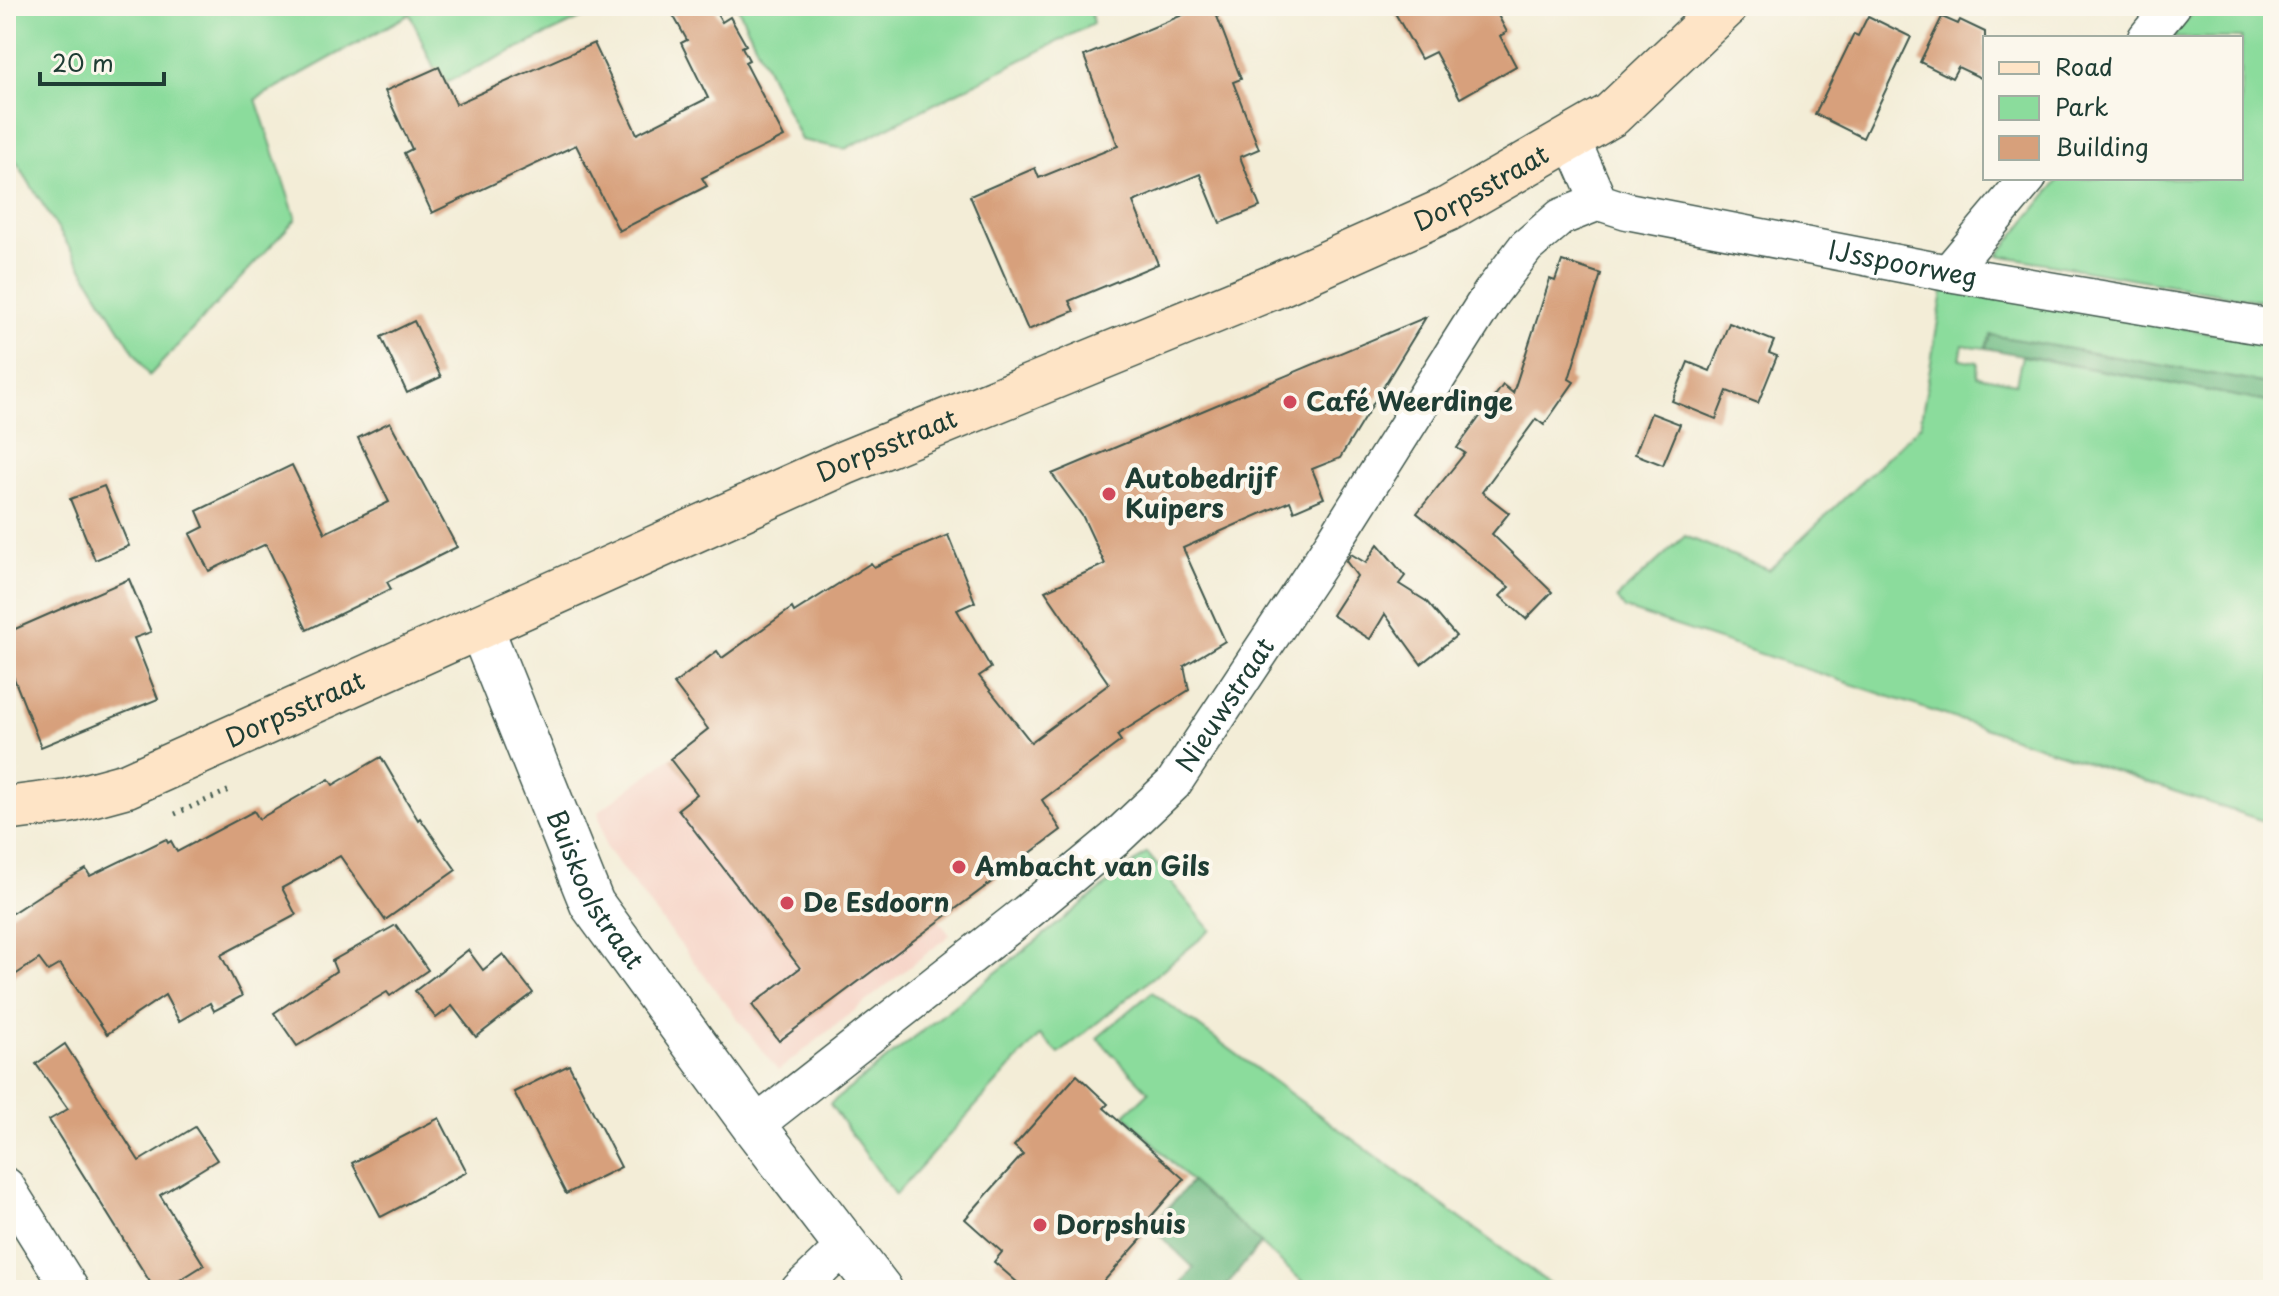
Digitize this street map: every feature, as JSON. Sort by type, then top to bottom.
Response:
[{"type":"main road","name":"Dorpsstraat","points":[[6,809],[68,801],[127,785],[844,463],[1317,268],[1448,209],[1611,115],[1726,6]]},
{"type":"street","points":[[2148,36],[2172,6]]},
{"type":"street","points":[[1572,140],[1599,202]]},
{"type":"street","points":[[1948,273],[2026,180]]},
{"type":"street","name":"IJsspoorweg","points":[[1599,202],[1627,211],[1948,273],[2273,328]]},
{"type":"street","name":"Nieuwstraat","points":[[754,1126],[1026,913],[1115,839],[1173,784],[1404,432],[1491,293],[1526,247],[1561,217],[1599,202]]},
{"type":"street","name":"Buiskoolstraat","points":[[481,628],[592,904],[754,1126],[880,1290]]},
{"type":"street","points":[[6,1186],[71,1290]]},
{"type":"street","points":[[799,1290],[845,1246]]},
{"type":"shaded area","name":"De Esdoorn","points":[[686,746],[712,776],[884,849],[950,935],[778,1071],[606,848],[598,812]]},
{"type":"green space","points":[[6,6],[607,6],[441,85],[410,14],[256,99],[296,219],[149,376],[6,145]]},
{"type":"green space","points":[[737,6],[1090,6],[1093,24],[845,149],[801,140]]},
{"type":"green space","points":[[2198,6],[2273,6],[2273,303],[1998,255],[2058,180],[2243,180],[2243,36],[2174,36]]},
{"type":"green space","points":[[1944,286],[2273,344],[2273,385],[1991,335],[1985,348],[1963,345],[1960,359],[1978,362],[1977,376],[2016,383],[2022,356],[2273,403],[2273,824],[1625,609],[1617,598],[1685,536],[1769,570],[1920,426]]},
{"type":"green space","points":[[1991,335],[2273,385],[2273,403],[1985,348]]},
{"type":"green space","points":[[1147,853],[1211,930],[1059,1054],[1040,1035],[895,1195],[830,1104]]},
{"type":"green space","points":[[1152,992],[1558,1290],[1312,1290],[1191,1182],[1125,1115],[1149,1092],[1097,1038]]},
{"type":"green space","points":[[1191,1182],[1261,1243],[1223,1290],[1177,1290],[1194,1268],[1151,1227]]},
{"type":"building","points":[[668,6],[713,6],[722,22],[730,17],[746,45],[742,47],[749,60],[745,62],[784,137],[702,178],[707,186],[619,231],[576,145],[432,213],[404,153],[412,149],[385,91],[439,67],[456,104],[594,43],[637,134],[708,98],[681,43],[687,40]]},
{"type":"building","points":[[1204,6],[1213,6],[1241,79],[1233,82],[1259,149],[1240,157],[1260,207],[1220,223],[1200,174],[1133,202],[1158,264],[1069,301],[1074,311],[1028,330],[970,196],[1035,168],[1039,178],[1118,146],[1084,56]]},
{"type":"building","points":[[1391,6],[1493,6],[1507,32],[1500,36],[1516,66],[1460,98],[1435,52],[1421,59]]},
{"type":"building","points":[[1868,16],[1911,37],[1863,138],[1815,114],[1854,34],[1858,36]]},
{"type":"building","points":[[1942,17],[1958,24],[1960,20],[1985,32],[1983,79],[1958,67],[1952,78],[1920,62]]},
{"type":"building","points":[[1562,261],[1601,274],[1569,379],[1574,382],[1544,425],[1536,419],[1482,492],[1509,513],[1492,534],[1552,592],[1526,619],[1500,596],[1509,587],[1417,513],[1465,453],[1457,448],[1503,385],[1513,393],[1550,279],[1555,281]]},
{"type":"building","points":[[1426,317],[1340,458],[1312,469],[1324,498],[1294,511],[1290,501],[1183,548],[1225,641],[1184,666],[1189,690],[1117,735],[1121,741],[1042,800],[1061,830],[779,1041],[752,1005],[800,968],[678,809],[697,794],[670,759],[708,729],[674,684],[717,651],[722,658],[792,608],[794,612],[871,563],[874,567],[948,535],[975,602],[957,610],[991,668],[979,676],[1031,742],[1109,684],[1045,591],[1105,564],[1083,517],[1052,474]]},
{"type":"building","points":[[414,321],[441,377],[407,393],[381,337]]},
{"type":"building","points":[[1729,323],[1774,341],[1769,353],[1777,356],[1758,403],[1727,391],[1716,419],[1672,401],[1688,362],[1710,371]]},
{"type":"building","points":[[1651,413],[1680,424],[1663,465],[1635,454]]},
{"type":"building","points":[[390,422],[457,547],[387,582],[391,589],[307,630],[266,544],[209,571],[190,534],[204,527],[197,511],[292,465],[325,533],[389,502],[358,438]]},
{"type":"building","points":[[104,486],[129,546],[95,560],[70,499]]},
{"type":"building","points":[[1378,544],[1405,576],[1399,584],[1426,601],[1456,636],[1421,664],[1385,614],[1370,639],[1332,615],[1357,576],[1346,561],[1351,554],[1366,563]]},
{"type":"building","points":[[129,579],[151,632],[134,638],[158,699],[41,747],[6,658],[6,633]]},
{"type":"building","points":[[381,757],[418,820],[420,818],[456,870],[385,920],[340,856],[282,888],[296,915],[221,955],[242,996],[214,1011],[210,1003],[179,1021],[165,995],[107,1034],[60,964],[48,971],[39,959],[6,981],[6,917],[40,895],[86,869],[90,876],[166,839],[168,843],[171,841],[177,852],[254,811],[259,819],[329,779],[333,785]]},
{"type":"building","points":[[396,925],[428,970],[390,996],[387,992],[297,1046],[274,1013],[336,971],[332,961]]},
{"type":"building","points":[[468,950],[483,970],[503,954],[533,993],[476,1037],[452,1006],[436,1018],[415,991]]},
{"type":"building","points":[[65,1044],[139,1161],[195,1127],[217,1160],[160,1195],[204,1265],[164,1290],[155,1290],[49,1120],[68,1109],[36,1064]]},
{"type":"building","points":[[569,1065],[621,1167],[566,1194],[514,1092]]},
{"type":"building","points":[[1077,1075],[1108,1104],[1104,1108],[1184,1179],[1148,1220],[1154,1225],[1096,1290],[1026,1290],[994,1262],[1002,1252],[965,1219],[1023,1154],[1014,1146]]},
{"type":"building","points":[[439,1118],[467,1172],[381,1217],[352,1163]]},
{"type":"place","name":"Café Weerdinge","points":[[1290,402]]},
{"type":"place","name":"Autobedrijf Kuipers","points":[[1109,494]]},
{"type":"place","name":"Ambacht van Gils","points":[[959,867]]},
{"type":"place","name":"De Esdoorn","points":[[787,903]]},
{"type":"place","name":"Dorpshuis","points":[[1040,1225]]}]
